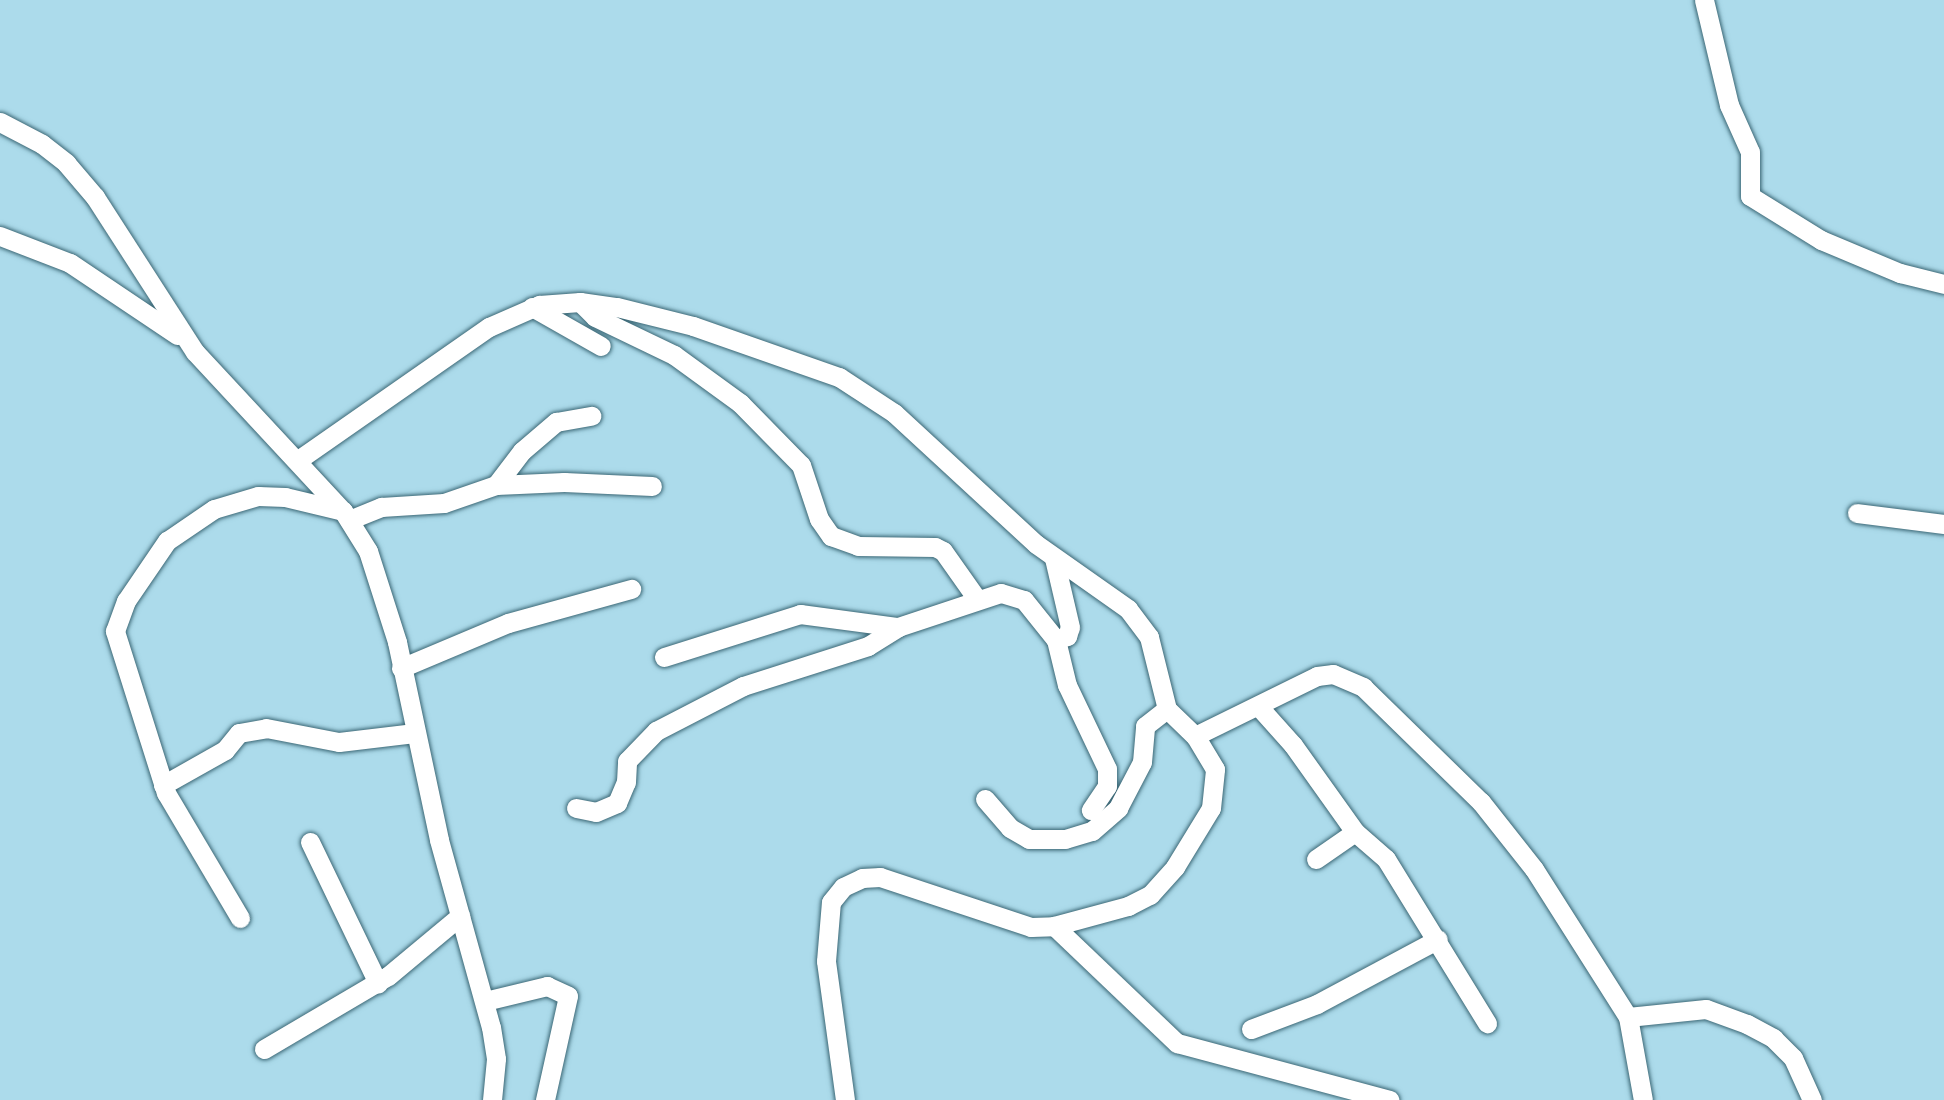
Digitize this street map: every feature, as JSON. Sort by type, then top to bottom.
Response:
[{"type":"street","points":[[1704,0],[1728,104],[1750,152],[1750,196],[1821,240],[1900,272],[1944,284]]},
{"type":"street","points":[[0,122],[42,144],[66,163],[95,197],[187,341],[298,460],[346,516],[368,551],[384,594],[414,733],[460,916],[485,1001],[496,1059],[492,1100]]},
{"type":"street","points":[[0,236],[27,243],[89,274],[187,341]]},
{"type":"street","points":[[298,460],[456,348],[532,307],[580,302],[693,326],[839,377],[894,413],[1054,558],[1128,609],[1142,624],[1159,663],[1167,709],[1195,736],[1215,769],[1216,785],[1211,808],[1175,867],[1150,895],[1128,906],[1054,926],[1006,922],[880,877],[843,887],[831,902],[826,961],[845,1100]]},
{"type":"street","points":[[580,302],[595,317],[674,355],[740,403],[801,465],[819,519],[831,536],[858,546],[935,547],[943,551],[977,599]]},
{"type":"street","points":[[532,307],[601,346]]},
{"type":"street","points":[[496,485],[522,451],[555,422],[591,416]]},
{"type":"street","points":[[240,918],[163,785],[114,638],[125,601],[148,565],[191,521],[238,500],[285,497],[346,516],[381,507],[444,503],[496,485],[564,482],[652,486]]},
{"type":"street","points":[[1857,513],[1944,524]]},
{"type":"street","points":[[1054,558],[1070,627],[1067,636],[1056,640]]},
{"type":"street","points":[[401,667],[508,623],[631,589]]},
{"type":"street","points":[[576,808],[596,812],[617,803],[626,782],[627,761],[656,731],[743,686],[868,646],[898,627],[1001,593],[1024,600],[1056,640],[1067,685],[1107,769],[1107,786],[1091,810]]},
{"type":"street","points":[[664,657],[800,614],[898,627]]},
{"type":"street","points":[[1195,736],[1317,676],[1333,674],[1363,687],[1481,802],[1534,869],[1628,1017],[1643,1100]]},
{"type":"street","points":[[1259,706],[1293,745],[1354,832],[1386,859],[1438,939],[1487,1023]]},
{"type":"street","points":[[985,799],[1010,828],[1029,839],[1065,839],[1092,831],[1118,808],[1142,762],[1145,726],[1167,709]]},
{"type":"street","points":[[163,785],[225,750],[239,733],[266,728],[339,742],[414,733]]},
{"type":"street","points":[[1316,859],[1354,832]]},
{"type":"street","points":[[310,842],[378,982]]},
{"type":"street","points":[[264,1049],[378,982],[460,916]]},
{"type":"street","points":[[1054,926],[1177,1043],[1388,1100]]},
{"type":"street","points":[[1251,1029],[1317,1004],[1438,939]]},
{"type":"street","points":[[485,1001],[547,986],[568,996],[545,1100]]},
{"type":"street","points":[[1628,1017],[1706,1009],[1747,1024],[1773,1038],[1793,1058],[1812,1100]]}]
